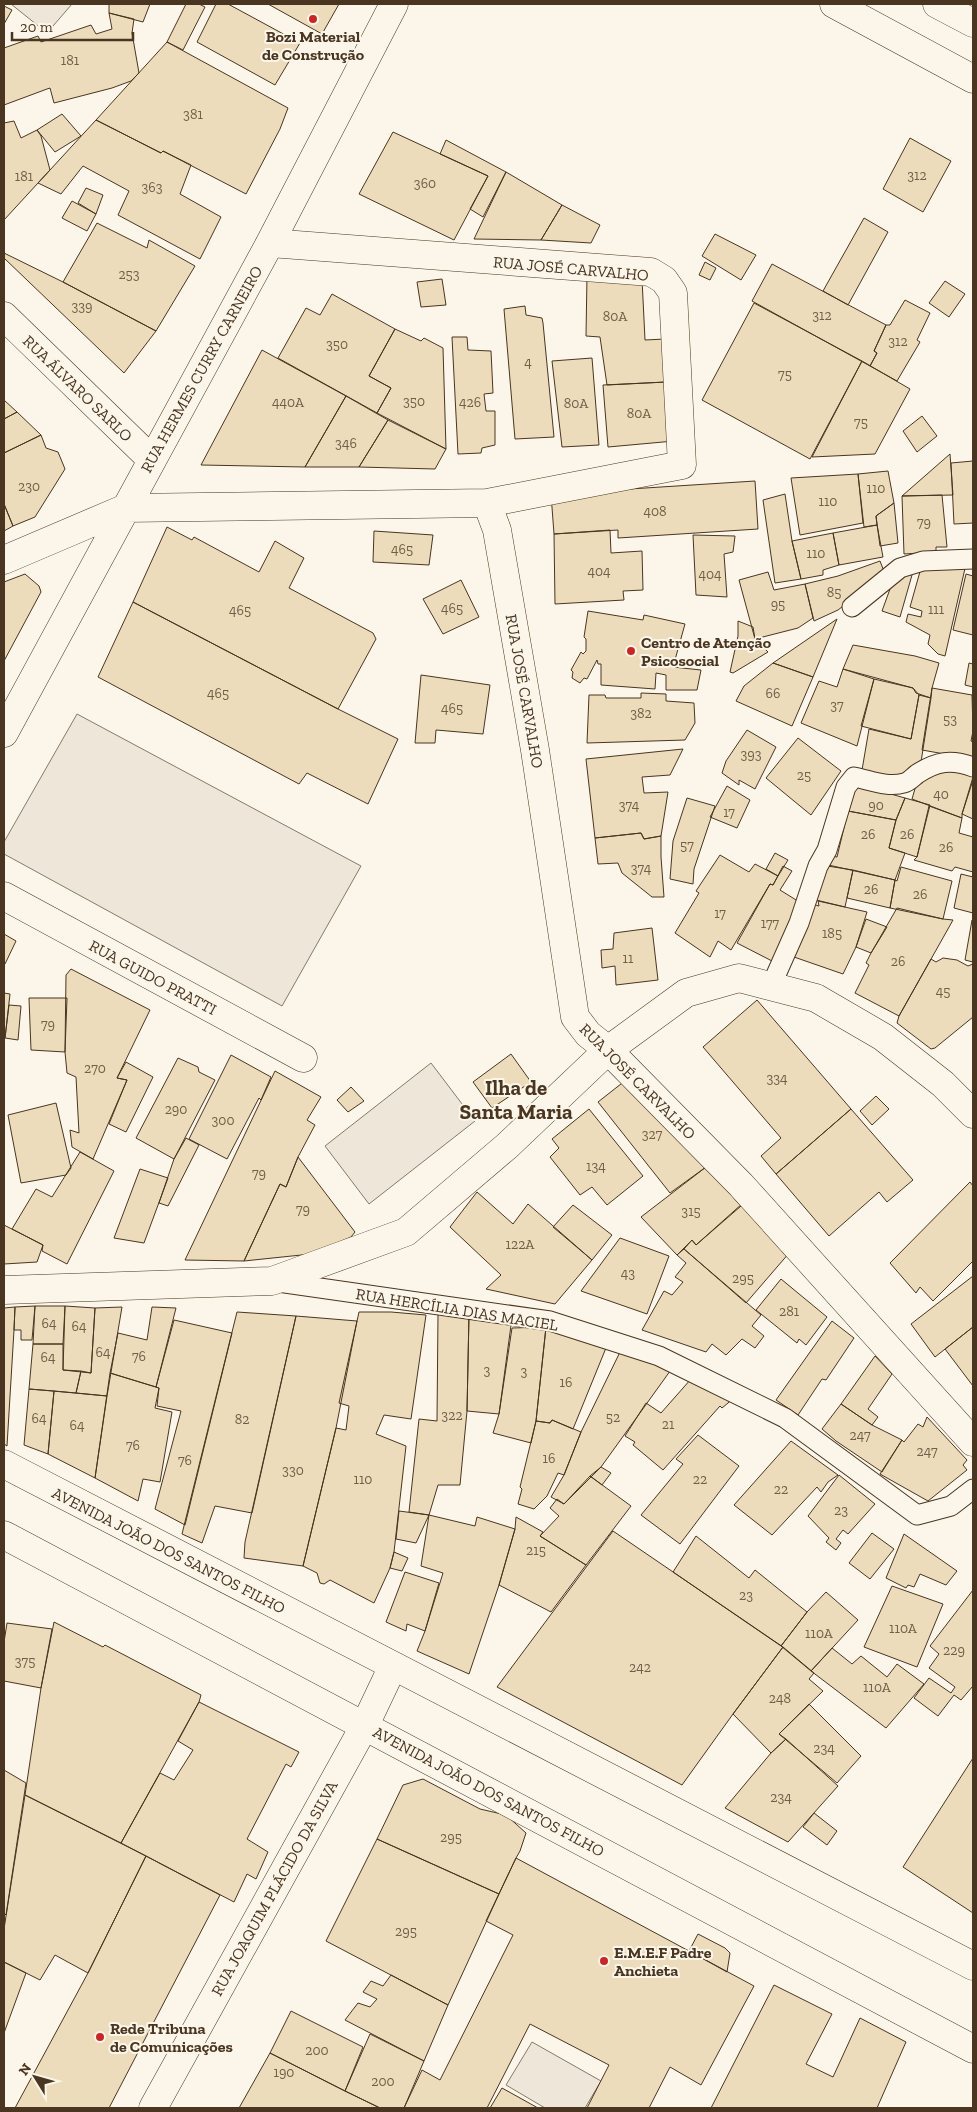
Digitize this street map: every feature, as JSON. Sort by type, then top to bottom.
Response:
[{"type":"street","name":"RUA HERMES CURRY CARNEIRO","points":[[4,733],[151,459],[270,243],[394,4]]},
{"type":"street","points":[[834,4],[973,79]]},
{"type":"street","points":[[937,4],[973,23]]},
{"type":"street","name":"RUA JOSÉ CARVALHO","points":[[126,508],[487,503],[682,465],[673,293],[664,280],[651,272],[270,243]]},
{"type":"street","name":"RUA ÁLVARO SARLO","points":[[4,316],[151,459]]},
{"type":"street","name":"RUA JOSÉ CARVALHO","points":[[487,503],[497,530],[534,740],[575,1017],[588,1034],[608,1050],[747,1192],[973,1442]]},
{"type":"street","points":[[4,560],[126,508]]},
{"type":"street","name":"RUA GUIDO PRATTI","points":[[4,896],[303,1058]]},
{"type":"street","points":[[272,1281],[406,1232],[506,1146],[608,1050],[686,993],[739,978],[816,998],[883,1037],[943,1084],[973,1114]]},
{"type":"street","name":"RUA HERCÍLIA DIAS MACIEL","points":[[4,1290],[272,1281]]},
{"type":"street","name":"AVENIDA JOÃO DOS SANTOS FILHO","points":[[4,1464],[973,1966]]},
{"type":"street","name":"AVENIDA JOÃO DOS SANTOS FILHO","points":[[4,1535],[973,2049]]},
{"type":"street","name":"RUA JOAQUIM PLÁCIDO DA SILVA","points":[[153,2108],[365,1725],[393,1666]]},
{"type":"lane","points":[[852,607],[900,568],[923,561],[973,559]]},
{"type":"lane","points":[[770,986],[799,923],[818,866],[827,850],[846,787],[854,777],[891,785],[906,783],[930,766],[945,762],[953,761],[973,767]]},
{"type":"lane","name":"RUA HERCÍLIA DIAS MACIEL","points":[[272,1281],[550,1321],[659,1356],[785,1418],[917,1515],[951,1506],[973,1489]]},
{"type":"shaded area","points":[[11,4],[72,4],[47,33]]},
{"type":"shaded area","points":[[77,714],[361,866],[282,1006],[4,854],[4,842]]},
{"type":"shaded area","points":[[431,1063],[475,1121],[369,1204],[325,1146]]},
{"type":"shaded area","points":[[532,2042],[601,2081],[585,2108],[545,2108],[506,2085]]},
{"type":"building","points":[[109,4],[150,4],[143,22],[109,13]]},
{"type":"building","points":[[186,4],[199,4],[205,7],[183,50],[167,42]]},
{"type":"building","points":[[216,4],[228,4],[300,43],[275,85],[197,42]]},
{"type":"building","name":"Bozi Material de Construção","points":[[268,4],[339,4],[322,34]]},
{"type":"building","points":[[4,6],[12,10],[4,24]]},
{"type":"building","points":[[109,13],[134,19],[132,33],[139,73],[131,81],[112,88],[54,103],[50,88],[4,105],[4,48],[38,36],[41,42],[91,25],[96,34],[112,29]]},
{"type":"building","points":[[167,42],[288,108],[280,129],[246,194],[163,151],[161,153],[96,120]]},
{"type":"building","points":[[62,114],[81,136],[55,152],[37,130]]},
{"type":"building","points":[[96,120],[161,153],[163,151],[191,165],[180,194],[221,217],[200,259],[118,215],[129,191],[83,166],[61,194],[38,183]]},
{"type":"building","points":[[14,121],[21,138],[37,130],[41,136],[50,170],[4,220],[4,123]]},
{"type":"building","points":[[393,132],[488,176],[454,240],[359,194]]},
{"type":"building","points":[[910,138],[951,161],[923,212],[883,189]]},
{"type":"building","points":[[446,140],[506,172],[483,217],[470,209],[488,176],[440,154]]},
{"type":"building","points":[[506,172],[562,205],[541,240],[474,239]]},
{"type":"building","points":[[86,188],[103,195],[96,214],[78,203]]},
{"type":"building","points":[[72,201],[96,214],[87,231],[62,218]]},
{"type":"building","points":[[562,205],[600,225],[591,243],[541,240]]},
{"type":"building","points":[[864,218],[888,232],[848,305],[823,291]]},
{"type":"building","points":[[97,223],[147,248],[149,240],[195,266],[156,331],[63,282]]},
{"type":"building","points":[[715,234],[756,255],[741,280],[702,256]]},
{"type":"building","points":[[4,253],[156,331],[124,373],[4,258]]},
{"type":"building","points":[[705,262],[716,268],[710,280],[699,275]]},
{"type":"building","points":[[772,264],[886,325],[874,351],[877,353],[870,366],[752,301]]},
{"type":"building","points":[[587,275],[642,279],[645,340],[665,339],[666,382],[607,385],[600,337],[586,336]]},
{"type":"building","points":[[442,279],[446,305],[421,307],[417,282]]},
{"type":"building","points":[[945,281],[965,294],[949,317],[929,303]]},
{"type":"building","points":[[332,294],[395,329],[369,376],[391,388],[377,413],[278,358],[306,308],[320,315]]},
{"type":"building","points":[[905,300],[930,313],[917,340],[920,342],[897,381],[870,366],[877,353],[874,351],[886,325],[890,325]]},
{"type":"building","points":[[754,303],[862,361],[810,459],[702,400]]},
{"type":"building","points":[[525,306],[526,315],[542,318],[554,437],[515,439],[504,309]]},
{"type":"building","points":[[395,329],[421,341],[424,338],[443,348],[446,449],[377,413],[391,388],[369,376]]},
{"type":"building","points":[[452,337],[467,337],[468,350],[491,351],[493,393],[484,394],[486,411],[495,411],[495,445],[482,448],[481,453],[458,454]]},
{"type":"building","points":[[262,350],[346,396],[305,467],[201,465]]},
{"type":"building","points":[[592,358],[599,445],[562,447],[552,361]]},
{"type":"building","points":[[862,361],[910,389],[875,454],[812,457]]},
{"type":"building","points":[[666,382],[674,441],[608,447],[603,385]]},
{"type":"building","points":[[346,396],[388,420],[359,467],[305,467]]},
{"type":"building","points":[[4,400],[17,412],[4,419]]},
{"type":"building","points":[[17,412],[41,435],[4,453],[4,419]]},
{"type":"building","points":[[922,416],[937,436],[917,452],[903,431]]},
{"type":"building","points":[[388,420],[446,449],[435,469],[359,467]]},
{"type":"building","points":[[41,435],[46,448],[58,452],[65,469],[35,517],[13,526],[4,504],[4,453]]},
{"type":"building","points":[[950,454],[953,495],[902,496]]},
{"type":"building","points":[[973,461],[973,523],[954,524],[951,463]]},
{"type":"building","points":[[888,471],[894,503],[876,516],[877,525],[864,527],[858,474]]},
{"type":"building","points":[[858,474],[863,523],[800,535],[791,478]]},
{"type":"building","points":[[755,481],[758,529],[618,538],[618,530],[554,534],[551,494]]},
{"type":"building","points":[[785,494],[792,541],[801,579],[775,583],[763,500]]},
{"type":"building","points":[[942,495],[947,547],[936,547],[936,552],[904,554],[902,496]]},
{"type":"building","points":[[894,503],[898,543],[880,546],[876,516]]},
{"type":"building","points":[[4,504],[13,526],[4,531]]},
{"type":"building","points":[[877,525],[883,557],[839,565],[833,533]]},
{"type":"building","points":[[167,527],[192,540],[194,537],[259,572],[275,541],[304,558],[289,588],[373,633],[376,639],[338,709],[133,602]]},
{"type":"building","points":[[610,530],[611,553],[642,551],[643,590],[623,591],[624,600],[555,604],[554,534]]},
{"type":"building","points":[[374,531],[433,535],[429,565],[373,562]]},
{"type":"building","points":[[833,533],[839,565],[823,570],[823,575],[801,579],[792,541]]},
{"type":"building","points":[[693,535],[735,536],[733,552],[724,554],[727,597],[696,595]]},
{"type":"building","points":[[880,561],[885,574],[838,610],[814,621],[805,584],[838,576]]},
{"type":"building","points":[[966,564],[945,656],[938,654],[928,644],[930,635],[906,622],[908,614],[921,617],[922,611],[910,607],[921,568]]},
{"type":"building","points":[[914,568],[900,617],[882,611],[894,578]]},
{"type":"building","points":[[768,572],[774,590],[805,584],[813,618],[798,628],[755,639],[739,580]]},
{"type":"building","points":[[25,574],[39,586],[41,592],[4,661],[4,582]]},
{"type":"building","points":[[966,574],[973,576],[973,635],[953,630]]},
{"type":"building","points":[[461,580],[479,617],[443,634],[423,599]]},
{"type":"building","points":[[133,602],[398,739],[368,804],[307,773],[299,784],[98,677]]},
{"type":"building","name":"Centro de Atenção Psicosocial","points":[[588,611],[643,620],[644,615],[685,624],[673,667],[701,670],[697,690],[666,690],[666,675],[656,673],[655,689],[601,685],[601,664],[598,664],[597,660],[587,679],[584,678],[580,683],[572,678],[573,672],[571,670],[581,652],[583,654],[586,651],[586,639],[584,637]]},
{"type":"building","points":[[837,619],[813,677],[773,663]]},
{"type":"building","points":[[738,621],[753,627],[755,639],[768,652],[733,673],[730,672],[738,636]]},
{"type":"building","points":[[853,645],[915,656],[939,663],[931,698],[916,693],[913,688],[843,669]]},
{"type":"building","points":[[773,663],[813,677],[792,726],[736,701],[744,686]]},
{"type":"building","points":[[969,663],[973,664],[973,687],[965,685]]},
{"type":"building","points":[[843,669],[874,679],[857,746],[801,723],[819,681],[837,687]]},
{"type":"building","points":[[421,675],[490,685],[483,734],[436,730],[435,743],[415,743]]},
{"type":"building","points":[[874,679],[913,688],[919,695],[911,739],[861,726]]},
{"type":"building","points":[[932,688],[972,695],[973,731],[971,741],[973,742],[973,759],[922,750]]},
{"type":"building","points":[[641,693],[666,694],[666,701],[694,703],[695,723],[685,740],[587,743],[589,695],[605,695],[606,698],[641,698]]},
{"type":"building","points":[[919,695],[931,698],[921,762],[906,776],[861,776],[869,729],[911,739]]},
{"type":"building","points":[[747,730],[776,747],[755,789],[739,780],[739,785],[722,773],[726,761]]},
{"type":"building","points":[[798,738],[841,771],[811,815],[766,778]]},
{"type":"building","points":[[683,749],[670,775],[642,777],[644,793],[668,792],[661,836],[644,839],[641,833],[595,838],[586,759]]},
{"type":"building","points":[[946,764],[973,777],[962,818],[912,799],[919,775]]},
{"type":"building","points":[[973,780],[973,819],[962,814]]},
{"type":"building","points":[[855,784],[905,798],[896,820],[848,811]]},
{"type":"building","points":[[727,786],[750,800],[737,828],[710,817]]},
{"type":"building","points":[[687,798],[715,806],[694,869],[693,884],[670,879],[673,841]]},
{"type":"building","points":[[905,798],[930,805],[917,857],[889,848],[896,820]]},
{"type":"building","points":[[929,806],[962,818],[959,833],[973,837],[973,872],[955,867],[952,871],[914,860],[917,857]]},
{"type":"building","points":[[848,811],[896,820],[889,848],[905,853],[895,880],[824,864],[826,855],[837,857]]},
{"type":"building","points":[[641,833],[644,839],[661,836],[664,897],[652,897],[622,873],[618,863],[598,864],[595,838]]},
{"type":"building","points":[[775,853],[788,860],[778,876],[766,869]]},
{"type":"building","points":[[720,855],[749,872],[755,864],[778,876],[773,885],[770,884],[731,950],[718,941],[710,957],[675,933],[699,893],[696,891]]},
{"type":"building","points":[[821,865],[853,870],[845,907],[812,899]]},
{"type":"building","points":[[783,866],[792,871],[780,890],[801,903],[772,961],[737,943],[770,884],[773,885]]},
{"type":"building","points":[[901,867],[952,881],[943,919],[890,908],[895,880],[897,881]]},
{"type":"building","points":[[853,870],[895,880],[890,908],[847,898]]},
{"type":"building","points":[[961,874],[973,877],[973,913],[954,908]]},
{"type":"building","points":[[818,901],[867,912],[856,947],[843,974],[794,957],[812,904],[819,906]]},
{"type":"building","points":[[897,908],[953,920],[899,1016],[855,993],[869,965],[866,963]]},
{"type":"building","points":[[866,919],[887,927],[871,953],[856,947]]},
{"type":"building","points":[[973,920],[973,962],[965,960]]},
{"type":"building","points":[[652,928],[658,980],[616,985],[615,966],[602,968],[601,950],[613,949],[614,933]]},
{"type":"building","points":[[4,934],[16,941],[5,964],[4,963]]},
{"type":"building","points":[[943,958],[957,960],[968,966],[973,964],[973,1017],[935,1048],[931,1049],[897,1023],[899,1016],[931,959],[936,962]]},
{"type":"building","points":[[71,969],[150,1010],[117,1078],[127,1080],[93,1159],[72,1147],[70,1130],[79,1133],[76,1077],[67,1073],[65,1052],[66,975]]},
{"type":"building","points":[[4,993],[10,994],[5,1038],[4,1038]]},
{"type":"building","points":[[29,998],[67,998],[65,1052],[31,1050]]},
{"type":"building","points":[[757,1000],[851,1109],[776,1174],[761,1156],[781,1138],[703,1047]]},
{"type":"building","points":[[9,1005],[21,1006],[18,1040],[5,1038]]},
{"type":"building","points":[[511,1054],[531,1082],[492,1108],[473,1082]]},
{"type":"building","points":[[231,1055],[271,1077],[261,1100],[259,1098],[227,1159],[189,1139]]},
{"type":"building","points":[[178,1058],[198,1067],[199,1072],[215,1080],[174,1159],[136,1138]]},
{"type":"building","points":[[126,1062],[153,1077],[126,1132],[109,1124],[127,1080],[117,1078]]},
{"type":"building","points":[[275,1071],[321,1097],[307,1120],[315,1125],[298,1157],[286,1187],[280,1184],[244,1261],[185,1260]]},
{"type":"building","points":[[626,1080],[706,1167],[670,1193],[598,1102]]},
{"type":"building","points":[[351,1087],[364,1101],[348,1112],[337,1100]]},
{"type":"building","points":[[876,1096],[889,1109],[872,1125],[860,1111]]},
{"type":"building","points":[[56,1103],[71,1168],[66,1175],[21,1183],[8,1115]]},
{"type":"building","points":[[589,1109],[643,1176],[607,1205],[592,1187],[580,1195],[550,1157],[559,1148],[552,1139]]},
{"type":"building","points":[[851,1109],[913,1180],[887,1202],[879,1192],[829,1236],[776,1174]]},
{"type":"building","points":[[186,1138],[199,1145],[168,1206],[159,1203],[174,1159]]},
{"type":"building","points":[[80,1152],[114,1171],[67,1264],[42,1251],[43,1245],[12,1229],[36,1189],[52,1197]]},
{"type":"building","points":[[298,1157],[355,1232],[351,1237],[311,1254],[244,1261],[280,1184],[286,1187]]},
{"type":"building","points":[[706,1167],[741,1206],[696,1245],[692,1240],[677,1255],[641,1217]]},
{"type":"building","points":[[140,1169],[168,1178],[144,1243],[114,1238]]},
{"type":"building","points":[[970,1182],[973,1186],[973,1261],[933,1301],[920,1287],[916,1293],[890,1263]]},
{"type":"building","points":[[477,1192],[513,1224],[528,1204],[592,1260],[555,1304],[486,1289],[501,1275],[450,1227]]},
{"type":"building","points":[[743,1203],[790,1252],[746,1303],[684,1249],[692,1240],[696,1245]]},
{"type":"building","points":[[573,1205],[612,1235],[592,1260],[553,1227]]},
{"type":"building","points":[[4,1225],[43,1245],[37,1262],[4,1264]]},
{"type":"building","points":[[620,1238],[669,1256],[647,1314],[581,1291]]},
{"type":"building","points":[[684,1249],[761,1315],[752,1326],[764,1336],[755,1348],[742,1339],[726,1355],[712,1344],[706,1352],[642,1330],[664,1291],[672,1295],[683,1282],[675,1277],[686,1263],[677,1255]]},
{"type":"building","points":[[973,1276],[973,1327],[935,1357],[911,1324]]},
{"type":"building","points":[[781,1279],[827,1317],[806,1345],[799,1339],[797,1343],[756,1310]]},
{"type":"building","points":[[35,1306],[65,1306],[63,1344],[33,1344]]},
{"type":"building","points":[[35,1306],[32,1340],[21,1340],[21,1330],[14,1330],[15,1307]]},
{"type":"building","points":[[65,1306],[95,1308],[91,1373],[63,1370]]},
{"type":"building","points":[[15,1307],[7,1446],[4,1444],[4,1308]]},
{"type":"building","points":[[122,1307],[107,1396],[76,1393],[81,1371],[91,1373],[95,1308]]},
{"type":"building","points":[[152,1307],[176,1308],[156,1387],[110,1373],[118,1333],[147,1340]]},
{"type":"building","points":[[237,1312],[296,1316],[252,1513],[215,1506],[202,1543],[182,1534]]},
{"type":"building","points":[[359,1312],[426,1315],[411,1419],[384,1415],[376,1434],[406,1446],[394,1552],[390,1568],[374,1603],[330,1580],[324,1584],[320,1583],[317,1573],[303,1566],[336,1428],[346,1430],[349,1406],[339,1403]]},
{"type":"building","points":[[438,1314],[469,1314],[467,1411],[460,1485],[438,1485],[429,1515],[409,1512],[419,1419],[437,1421]]},
{"type":"building","points":[[469,1314],[512,1318],[499,1414],[467,1411]]},
{"type":"building","points":[[296,1316],[357,1321],[336,1428],[303,1566],[244,1558],[245,1542]]},
{"type":"building","points":[[174,1320],[232,1333],[185,1525],[155,1509],[181,1411],[157,1406],[159,1388],[156,1387]]},
{"type":"building","points":[[832,1321],[854,1338],[826,1380],[822,1379],[798,1415],[776,1400]]},
{"type":"building","points":[[546,1327],[608,1343],[573,1429],[552,1420],[550,1423],[536,1421]]},
{"type":"building","points":[[546,1327],[536,1421],[531,1443],[493,1433],[499,1414],[512,1328]]},
{"type":"building","points":[[973,1327],[973,1386],[945,1349]]},
{"type":"building","points":[[33,1344],[63,1344],[63,1370],[81,1371],[76,1393],[29,1389]]},
{"type":"building","points":[[621,1350],[673,1367],[601,1467],[564,1504],[551,1497],[564,1475],[581,1432]]},
{"type":"building","points":[[875,1356],[892,1374],[868,1409],[878,1417],[872,1425],[841,1404]]},
{"type":"building","points":[[110,1373],[159,1388],[155,1408],[172,1412],[160,1482],[143,1479],[138,1501],[95,1478]]},
{"type":"building","points":[[691,1379],[734,1398],[722,1408],[720,1406],[663,1470],[633,1445],[635,1442],[625,1436],[646,1403],[661,1413]]},
{"type":"building","points":[[29,1389],[54,1391],[48,1454],[24,1445]]},
{"type":"building","points":[[54,1391],[107,1396],[95,1478],[48,1454]]},
{"type":"building","points":[[841,1404],[872,1425],[902,1440],[882,1472],[836,1441],[822,1429]]},
{"type":"building","points":[[927,1417],[967,1460],[963,1465],[967,1470],[928,1501],[880,1474],[902,1440],[904,1442],[918,1424],[923,1427]]},
{"type":"building","points":[[552,1420],[581,1432],[564,1475],[558,1473],[547,1496],[534,1509],[518,1504],[522,1489],[520,1487],[536,1421],[550,1423]]},
{"type":"building","points":[[698,1435],[739,1466],[680,1544],[641,1515],[683,1464],[676,1459]]},
{"type":"building","points":[[791,1441],[838,1475],[828,1482],[821,1492],[817,1487],[772,1535],[734,1505]]},
{"type":"building","points":[[601,1467],[611,1473],[602,1485],[590,1476]]},
{"type":"building","points":[[839,1475],[875,1504],[848,1534],[843,1530],[836,1539],[841,1543],[836,1550],[826,1542],[829,1538],[808,1516]]},
{"type":"building","points":[[590,1476],[631,1506],[586,1565],[540,1536],[559,1516],[550,1508],[557,1499],[564,1504]]},
{"type":"building","points":[[399,1511],[429,1515],[416,1543],[396,1539]]},
{"type":"building","points":[[429,1515],[475,1526],[477,1517],[515,1529],[499,1585],[469,1674],[417,1651],[443,1573],[421,1566]]},
{"type":"building","points":[[516,1517],[543,1532],[540,1536],[586,1565],[551,1612],[499,1585],[515,1529]]},
{"type":"building","points":[[613,1531],[783,1647],[682,1785],[497,1687]]},
{"type":"building","points":[[872,1533],[894,1549],[870,1579],[849,1563]]},
{"type":"building","points":[[904,1534],[957,1571],[946,1585],[920,1574],[914,1587],[908,1585],[906,1588],[886,1578]]},
{"type":"building","points":[[696,1536],[749,1578],[755,1570],[807,1612],[781,1646],[673,1572]]},
{"type":"building","points":[[394,1552],[408,1558],[402,1571],[390,1568]]},
{"type":"building","points":[[405,1572],[439,1583],[425,1631],[407,1624],[406,1631],[386,1622]]},
{"type":"building","points":[[892,1586],[943,1604],[917,1667],[864,1647]]},
{"type":"building","points":[[973,1590],[973,1686],[961,1700],[954,1695],[938,1716],[914,1698],[929,1678],[951,1693],[955,1687],[929,1668],[939,1654],[930,1646]]},
{"type":"building","points":[[826,1592],[858,1620],[811,1671],[781,1646],[807,1612]]},
{"type":"building","points":[[54,1622],[103,1647],[105,1645],[201,1695],[199,1702],[121,1843],[25,1795],[41,1688]]},
{"type":"building","points":[[7,1623],[52,1629],[41,1688],[4,1681],[4,1642]]},
{"type":"building","points":[[783,1647],[814,1673],[809,1679],[823,1691],[779,1734],[786,1739],[771,1753],[733,1714]]},
{"type":"building","points":[[832,1648],[852,1664],[861,1656],[887,1677],[897,1664],[924,1684],[886,1728],[811,1671]]},
{"type":"building","points":[[199,1702],[299,1752],[291,1767],[286,1764],[247,1839],[268,1852],[256,1879],[247,1874],[234,1902],[121,1843],[160,1773],[174,1780],[193,1750],[178,1741]]},
{"type":"building","points":[[809,1704],[861,1756],[837,1783],[779,1734]]},
{"type":"building","points":[[786,1739],[838,1786],[788,1842],[725,1808],[771,1753]]},
{"type":"building","points":[[973,1758],[973,1913],[903,1867]]},
{"type":"building","points":[[4,1770],[26,1783],[6,1915],[4,1913]]},
{"type":"building","points":[[423,1779],[480,1809],[506,1815],[526,1833],[520,1851],[499,1894],[377,1839],[403,1785]]},
{"type":"building","points":[[25,1795],[146,1856],[88,1973],[55,1955],[40,1980],[4,1962],[4,1929]]},
{"type":"building","points":[[814,1813],[837,1831],[827,1845],[803,1827]]},
{"type":"building","points":[[377,1839],[499,1894],[448,2005],[326,1941]]},
{"type":"building","name":"Rede Tribuna de Comunicações","points":[[146,1856],[220,1895],[109,2108],[15,2108],[88,1973]]},
{"type":"building","name":"E.M.E.F Padre Anchieta","points":[[516,1858],[754,1986],[701,2085],[670,2067],[649,2108],[587,2108],[609,2065],[530,2024],[487,2108],[404,2108],[422,2070],[440,2080],[513,1935],[486,1921]]},
{"type":"building","points":[[698,1934],[725,1948],[730,1953],[727,1972],[689,1951]]},
{"type":"building","points":[[4,1962],[26,1973],[4,2033]]},
{"type":"building","points":[[391,1975],[448,2005],[424,2061],[345,2020],[358,2003],[370,2007],[377,1999],[363,1992],[371,1981],[383,1986]]},
{"type":"building","points":[[774,1985],[832,2014],[806,2064],[833,2077],[860,2018],[906,2042],[877,2108],[711,2108]]},
{"type":"building","points":[[291,2011],[363,2047],[345,2091],[270,2053]]},
{"type":"building","points":[[370,2034],[424,2061],[404,2108],[380,2108],[345,2091]]},
{"type":"building","points":[[270,2053],[345,2091],[380,2108],[239,2108]]},
{"type":"building","points":[[502,2088],[538,2108],[490,2108]]},
{"type":"place","name":"Bozi Material de Construção","points":[[313,19]]},
{"type":"place","name":"Centro de Atenção Psicosocial","points":[[631,651]]},
{"type":"place","name":"E.M.E.F Padre Anchieta","points":[[604,1961]]},
{"type":"place","name":"Rede Tribuna de Comunicações","points":[[100,2037]]},
{"type":"district","name":"Ilha de Santa Maria","points":[[516,1100]]}]
